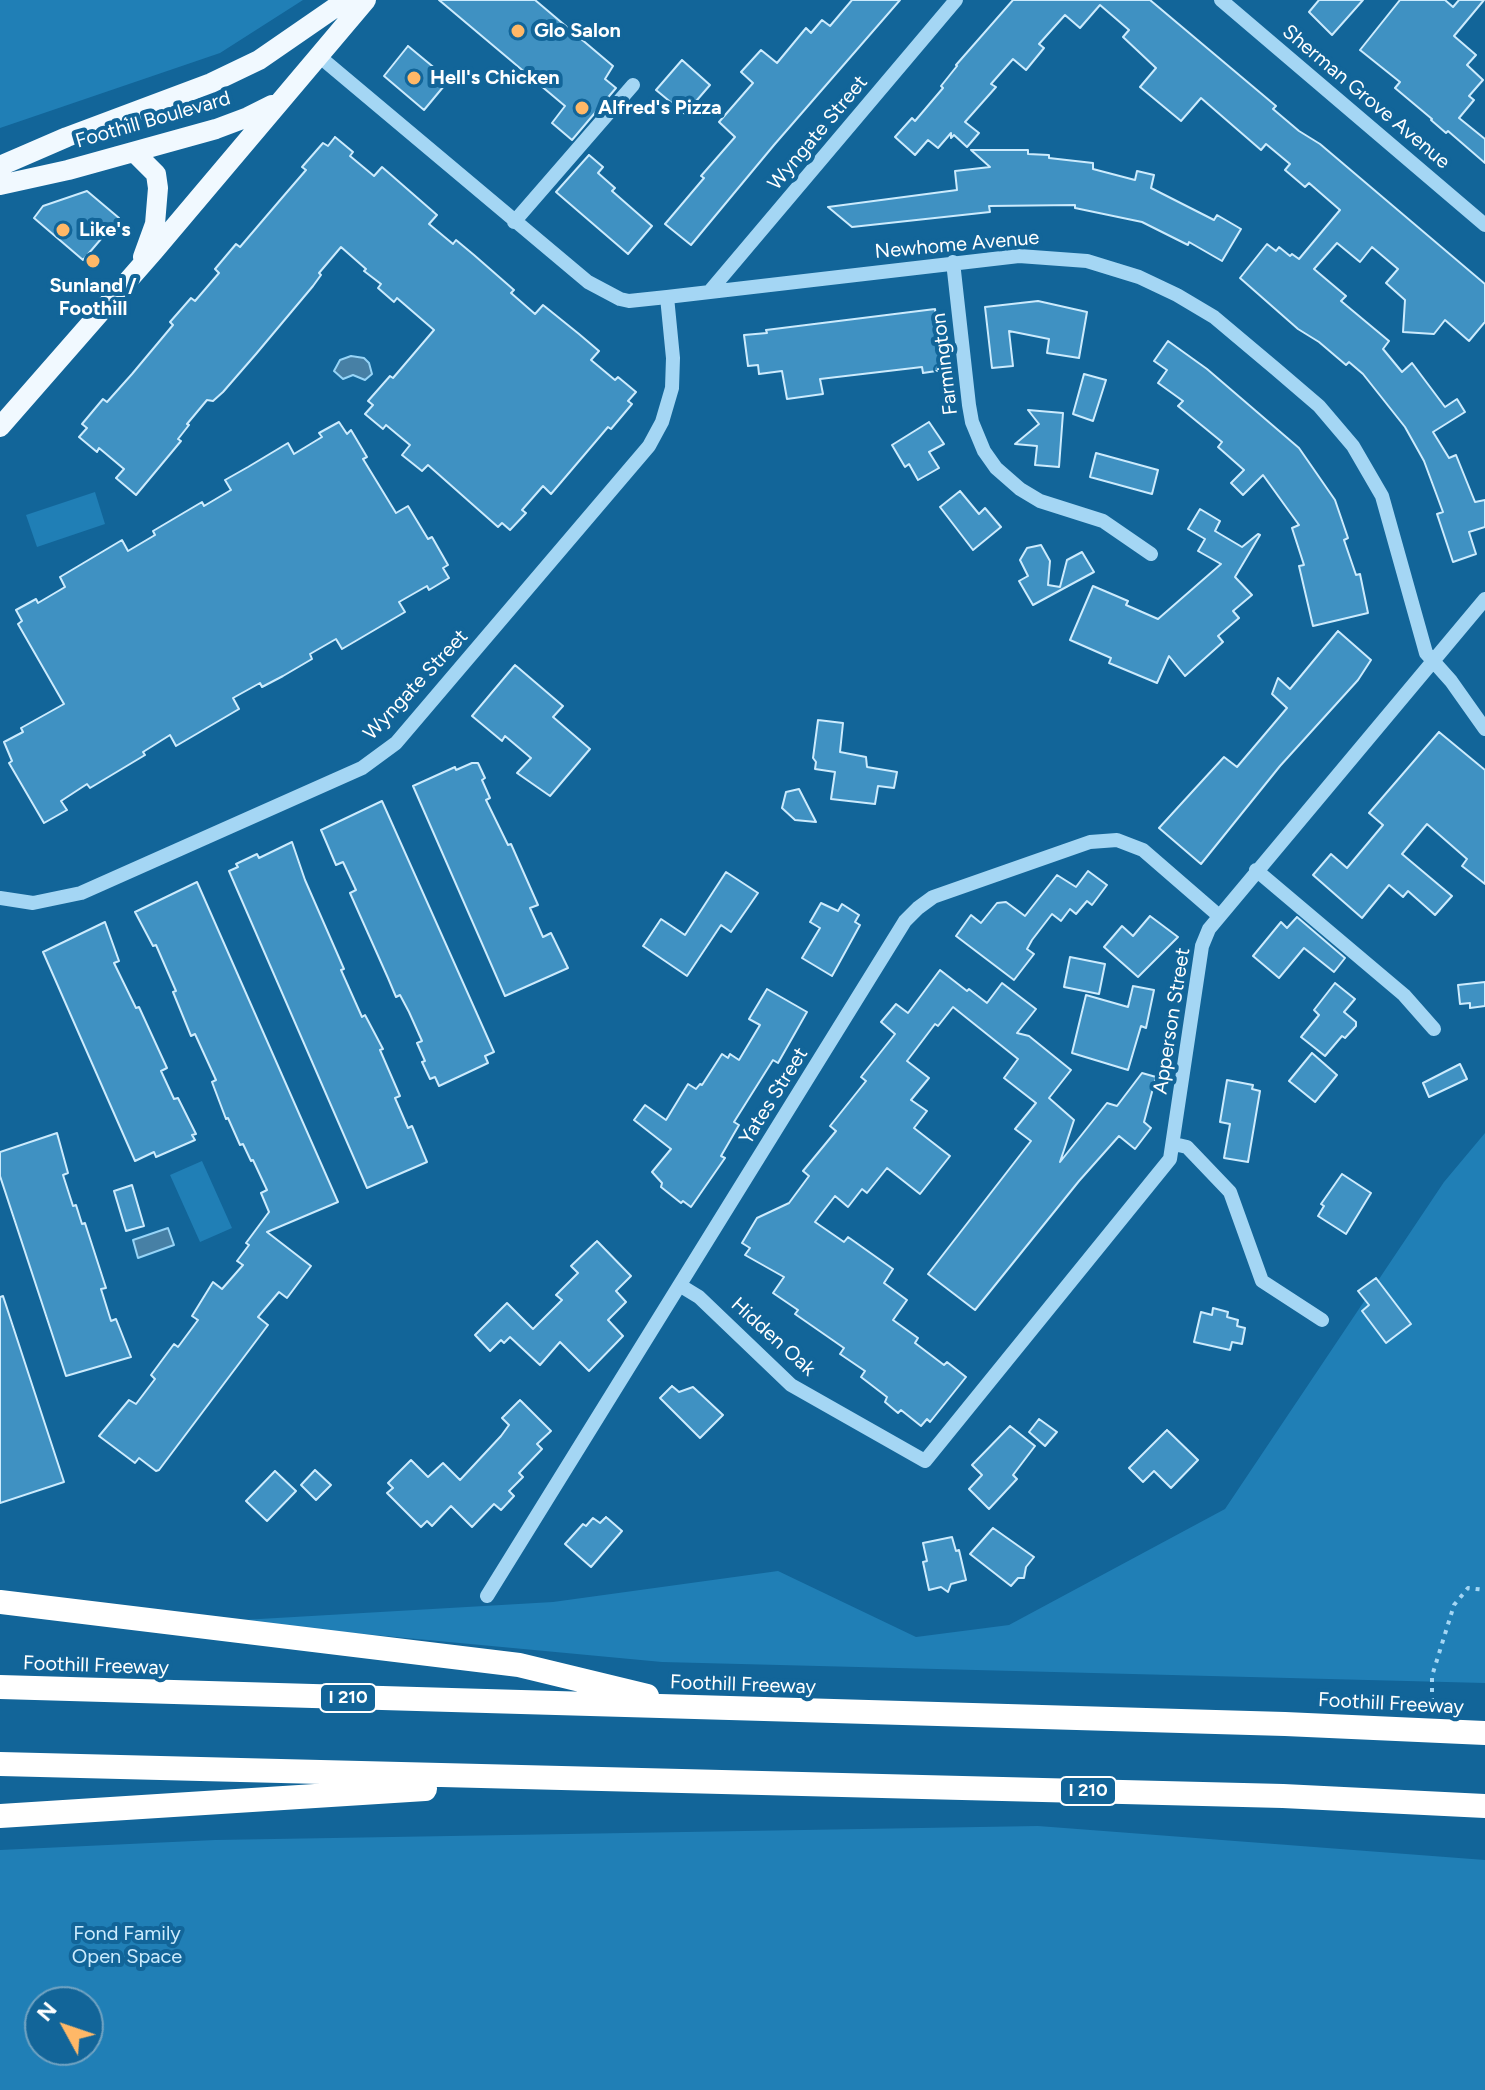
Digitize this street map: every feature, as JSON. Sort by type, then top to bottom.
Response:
[{"type":"highway","points":[[0,1602],[519,1665],[696,1708]]},
{"type":"highway","name":"Foothill Freeway","points":[[0,1687],[1485,1733]]},
{"type":"highway","name":"I 210","points":[[0,1764],[1283,1796],[1485,1806]]},
{"type":"highway","points":[[0,1816],[385,1790],[691,1781]]},
{"type":"main road","name":"Foothill Boulevard","points":[[0,166],[67,137],[211,83],[259,60],[346,0]]},
{"type":"main road","name":"Foothill Boulevard","points":[[0,185],[134,152],[248,117],[283,99],[366,0]]},
{"type":"main road","points":[[0,427],[283,99]]},
{"type":"main road","points":[[134,152],[156,174],[158,188],[155,224],[139,269]]},
{"type":"street","name":"Wyngate Street","points":[[710,291],[956,0]]},
{"type":"street","name":"Sherman Grove Avenue","points":[[1221,0],[1485,225]]},
{"type":"street","name":"Newhome Avenue","points":[[320,57],[600,291],[629,301],[1019,256],[1087,261],[1139,277],[1177,295],[1214,317],[1277,370],[1338,426],[1353,446],[1382,496],[1423,644],[1485,729]]},
{"type":"street","points":[[514,222],[633,85]]},
{"type":"street","name":"Farmington","points":[[953,262],[969,405],[972,422],[984,451],[996,468],[1020,489],[1040,501],[1103,521],[1151,554]]},
{"type":"street","name":"Wyngate Street","points":[[0,898],[33,903],[81,893],[362,768],[396,743],[649,446],[662,422],[672,388],[673,358],[667,297]]},
{"type":"street","name":"Apperson Street","points":[[925,1461],[1166,1166],[1173,1152],[1202,946],[1218,915],[1485,599]]},
{"type":"street","name":"Yates Street","points":[[487,1596],[905,921],[918,908],[933,897],[1090,842],[1117,840],[1143,850],[1218,915]]},
{"type":"street","points":[[1256,870],[1404,995],[1434,1029]]},
{"type":"street","points":[[1174,1144],[1187,1147],[1230,1192],[1262,1281],[1322,1320]]},
{"type":"street","name":"Hidden Oak","points":[[681,1286],[699,1297],[791,1385],[925,1461]]},
{"type":"path","points":[[1432,1729],[1432,1676],[1454,1605],[1468,1588],[1485,1590]]},
{"type":"green space","points":[[0,0],[303,0],[220,53],[0,128]]},
{"type":"green space","points":[[95,492],[105,524],[37,547],[26,515]]},
{"type":"green space","points":[[1485,1133],[1485,1683],[662,1662],[225,1621],[553,1602],[778,1571],[916,1637],[1009,1625],[1225,1509],[1444,1182]]},
{"type":"green space","points":[[202,1161],[232,1228],[200,1242],[170,1175]]},
{"type":"green space","name":"Fond Family Open Space","points":[[1038,1826],[1485,1860],[1485,2090],[0,2090],[0,1850],[215,1840]]},
{"type":"shaded area","points":[[351,356],[364,358],[369,363],[372,374],[365,380],[353,375],[343,379],[334,371],[340,360]]},
{"type":"shaded area","points":[[168,1228],[174,1245],[138,1258],[133,1240]]},
{"type":"building","points":[[439,0],[535,0],[613,66],[605,79],[616,88],[572,140],[552,123],[565,106]]},
{"type":"building","points":[[852,0],[900,0],[691,245],[665,224],[735,137],[719,122],[753,83],[741,72],[761,50],[777,63],[806,28],[811,33],[822,20],[830,26]]},
{"type":"building","points":[[1013,0],[1150,0],[1276,106],[1273,109],[1320,144],[1485,284],[1485,322],[1469,341],[1445,320],[1434,334],[1403,332],[1405,300],[1386,283],[1398,269],[1372,247],[1360,262],[1337,243],[1314,269],[1346,296],[1341,301],[1389,341],[1383,349],[1402,372],[1412,363],[1445,407],[1457,399],[1465,412],[1433,432],[1449,458],[1456,455],[1475,502],[1485,500],[1485,527],[1469,532],[1476,554],[1453,562],[1437,514],[1443,512],[1424,461],[1405,427],[1363,374],[1298,329],[1240,278],[1267,244],[1276,251],[1279,247],[1299,259],[1340,210],[1309,183],[1305,187],[1285,170],[1290,164],[1266,144],[1261,150],[1201,98],[1181,121],[1140,87],[1156,68],[1123,37],[1129,30],[1100,5],[1080,28],[1065,15],[1039,44],[1044,48],[1026,70],[1013,59],[991,84],[996,87],[965,122],[979,133],[967,147],[954,135],[951,138],[951,133],[938,148],[928,140],[915,155],[895,137],[912,118],[915,121],[943,88],[941,86],[956,65]]},
{"type":"building","points":[[1319,0],[1363,0],[1332,35],[1309,12]]},
{"type":"building","points":[[1400,0],[1445,0],[1453,7],[1459,0],[1484,0],[1454,36],[1476,55],[1467,65],[1483,80],[1469,96],[1474,100],[1459,118],[1485,139],[1485,163],[1395,88],[1400,82],[1360,50]]},
{"type":"building","points":[[408,46],[449,80],[424,110],[384,76]]},
{"type":"building","points":[[682,60],[710,85],[685,114],[656,90]]},
{"type":"building","points":[[335,137],[353,152],[350,156],[374,176],[382,167],[437,215],[429,224],[453,244],[456,240],[474,255],[514,290],[511,293],[535,314],[543,305],[579,334],[599,351],[591,360],[636,392],[628,401],[632,404],[611,429],[608,427],[551,494],[543,486],[522,510],[526,513],[510,530],[502,523],[498,527],[428,465],[422,471],[402,455],[410,445],[386,425],[383,429],[365,414],[373,405],[368,401],[390,376],[393,378],[434,330],[397,298],[394,302],[378,288],[381,284],[341,247],[319,273],[321,275],[313,286],[223,392],[213,401],[207,400],[187,424],[178,439],[181,441],[136,495],[116,478],[124,469],[99,448],[97,452],[79,437],[87,428],[82,424],[103,399],[107,402],[132,374],[173,325],[170,322],[191,298],[195,301],[219,273],[215,269],[236,244],[240,247],[306,170],[302,167],[323,143],[328,146]]},
{"type":"building","points":[[971,150],[1028,150],[1028,154],[1093,163],[1093,169],[1135,180],[1137,171],[1154,175],[1151,188],[1214,220],[1217,215],[1241,229],[1222,261],[1189,242],[1188,245],[1142,222],[1075,208],[1075,205],[989,206],[990,212],[852,227],[828,207],[957,190],[955,171],[990,167]]},
{"type":"building","points":[[589,155],[603,167],[598,173],[615,188],[612,191],[652,226],[628,254],[556,192]]},
{"type":"building","points":[[87,191],[119,218],[83,260],[34,218],[43,206]]},
{"type":"building","points":[[1038,301],[1087,312],[1079,358],[1047,353],[1049,339],[1009,331],[1013,366],[992,368],[985,307]]},
{"type":"building","points":[[935,309],[943,370],[923,373],[922,367],[820,379],[823,394],[787,399],[782,371],[759,374],[758,365],[748,366],[744,335]]},
{"type":"building","points":[[1168,341],[1207,369],[1299,448],[1335,500],[1348,538],[1344,540],[1356,575],[1360,574],[1368,613],[1313,626],[1299,566],[1304,565],[1292,528],[1299,525],[1263,475],[1243,495],[1231,483],[1244,470],[1218,447],[1222,442],[1178,406],[1183,401],[1158,383],[1167,370],[1154,361]]},
{"type":"building","points":[[1084,374],[1106,380],[1093,421],[1073,414]]},
{"type":"building","points":[[1028,410],[1063,413],[1059,467],[1035,465],[1037,446],[1015,444],[1039,424]]},
{"type":"building","points":[[339,422],[347,434],[351,430],[367,457],[363,459],[396,513],[408,506],[428,539],[432,537],[448,565],[443,568],[449,578],[399,602],[405,612],[342,649],[336,639],[310,654],[312,659],[283,676],[262,687],[260,683],[233,698],[239,709],[176,746],[170,735],[143,752],[145,755],[90,788],[87,784],[61,801],[67,810],[44,823],[9,763],[12,761],[4,742],[23,732],[21,728],[64,704],[18,624],[22,621],[16,610],[36,599],[38,603],[65,587],[60,577],[122,540],[128,551],[155,535],[153,531],[202,502],[204,506],[231,490],[225,480],[288,443],[294,454],[322,437],[319,433]]},
{"type":"building","points":[[929,422],[944,444],[929,452],[939,468],[918,480],[909,464],[905,467],[892,445]]},
{"type":"building","points":[[1096,453],[1158,470],[1152,494],[1090,477]]},
{"type":"building","points":[[960,491],[979,514],[985,508],[1001,527],[973,550],[940,507]]},
{"type":"building","points":[[1200,509],[1220,521],[1215,531],[1242,547],[1260,535],[1235,577],[1252,595],[1233,611],[1239,618],[1218,636],[1223,642],[1185,676],[1169,656],[1157,683],[1109,663],[1111,658],[1070,640],[1093,586],[1128,601],[1126,605],[1158,619],[1221,564],[1198,551],[1205,539],[1188,529]]},
{"type":"building","points":[[1041,545],[1050,561],[1048,585],[1060,587],[1067,560],[1082,552],[1094,572],[1033,605],[1019,581],[1028,576],[1020,560],[1027,548]]},
{"type":"building","points":[[1338,631],[1371,660],[1358,680],[1280,766],[1201,864],[1159,828],[1224,757],[1237,767],[1287,708],[1272,694],[1278,678],[1290,689]]},
{"type":"building","points":[[515,665],[563,706],[553,717],[590,749],[550,796],[517,773],[531,758],[505,736],[502,741],[472,716]]},
{"type":"building","points":[[818,720],[843,723],[840,752],[866,757],[867,767],[897,772],[894,788],[878,786],[875,804],[831,799],[835,772],[815,769],[813,758]]},
{"type":"building","points":[[1439,732],[1485,770],[1485,884],[1462,866],[1467,859],[1427,824],[1402,854],[1452,896],[1435,915],[1408,891],[1403,897],[1389,885],[1362,918],[1313,875],[1331,854],[1347,868],[1383,825],[1369,813]]},
{"type":"building","points":[[478,763],[485,778],[482,780],[490,798],[486,800],[508,845],[511,844],[538,905],[530,908],[543,937],[551,933],[568,968],[505,996],[413,786],[455,767],[456,770]]},
{"type":"building","points":[[799,789],[816,822],[795,820],[782,808],[786,792]]},
{"type":"building","points":[[382,801],[494,1052],[485,1056],[488,1063],[439,1086],[435,1077],[430,1079],[422,1062],[425,1061],[417,1043],[422,1041],[400,995],[396,997],[350,893],[356,890],[343,862],[336,865],[321,830]]},
{"type":"building","points":[[292,842],[344,969],[341,970],[362,1017],[365,1015],[383,1049],[380,1050],[400,1096],[395,1098],[408,1128],[412,1126],[427,1162],[367,1188],[229,871],[257,854],[259,858]]},
{"type":"building","points":[[1088,871],[1107,885],[1092,905],[1087,901],[1076,914],[1070,909],[1061,921],[1052,914],[1027,949],[1034,954],[1014,980],[956,936],[971,915],[981,923],[997,903],[1006,902],[1025,916],[1057,875],[1076,887]]},
{"type":"building","points":[[726,872],[758,893],[731,932],[721,925],[687,976],[643,946],[661,919],[685,935]]},
{"type":"building","points":[[197,882],[338,1202],[267,1232],[311,1266],[287,1298],[279,1292],[258,1317],[268,1325],[156,1471],[139,1458],[135,1463],[99,1436],[129,1400],[136,1404],[155,1379],[151,1375],[174,1344],[178,1347],[198,1320],[192,1316],[213,1282],[222,1289],[243,1265],[237,1261],[269,1212],[261,1193],[267,1190],[253,1160],[243,1144],[240,1145],[226,1119],[212,1082],[216,1080],[195,1034],[191,1036],[156,945],[153,946],[135,912]]},
{"type":"building","points":[[821,903],[838,911],[842,904],[859,915],[855,922],[860,925],[832,976],[802,958],[820,928],[810,922]]},
{"type":"building","points":[[1150,916],[1178,937],[1138,977],[1104,947],[1122,926],[1133,936]]},
{"type":"building","points":[[1297,917],[1345,958],[1334,972],[1304,948],[1279,978],[1253,956],[1281,922],[1287,928]]},
{"type":"building","points":[[105,922],[119,961],[114,963],[136,1008],[139,1007],[167,1068],[161,1071],[174,1099],[178,1098],[196,1134],[192,1135],[195,1140],[156,1157],[154,1152],[135,1161],[43,952]]},
{"type":"building","points":[[1070,957],[1105,964],[1099,994],[1064,987]]},
{"type":"building","points":[[940,970],[987,1003],[1002,983],[1036,1009],[1017,1033],[1029,1036],[1071,1070],[1049,1098],[1074,1120],[1060,1162],[1107,1103],[1117,1106],[1142,1073],[1156,1077],[1144,1122],[1151,1128],[1135,1149],[1119,1136],[975,1310],[928,1274],[1031,1141],[1015,1129],[1036,1103],[1004,1078],[1018,1059],[953,1007],[938,1026],[935,1024],[907,1061],[929,1078],[911,1100],[927,1111],[914,1128],[950,1156],[920,1194],[887,1168],[867,1193],[862,1189],[848,1207],[835,1196],[815,1222],[844,1242],[848,1237],[893,1269],[884,1283],[907,1300],[893,1320],[918,1338],[915,1343],[966,1377],[930,1422],[927,1419],[921,1426],[885,1402],[887,1397],[861,1377],[865,1371],[840,1354],[844,1348],[795,1314],[798,1310],[773,1293],[784,1277],[745,1255],[750,1248],[742,1243],[757,1218],[789,1203],[809,1176],[803,1171],[836,1131],[830,1126],[866,1081],[861,1077],[895,1034],[881,1022],[896,1004],[908,1013]]},
{"type":"building","points":[[1485,982],[1485,1006],[1470,1008],[1470,1003],[1460,1004],[1458,985]]},
{"type":"building","points":[[1335,983],[1355,999],[1344,1012],[1356,1022],[1356,1026],[1345,1038],[1342,1036],[1325,1056],[1301,1037],[1319,1015],[1314,1010]]},
{"type":"building","points":[[1133,986],[1154,990],[1146,1028],[1141,1026],[1128,1070],[1072,1053],[1086,995],[1128,1007]]},
{"type":"building","points":[[767,989],[807,1012],[778,1063],[773,1060],[734,1122],[739,1125],[721,1156],[725,1158],[691,1207],[661,1187],[662,1183],[652,1172],[671,1149],[634,1120],[645,1105],[666,1120],[688,1084],[696,1089],[702,1085],[722,1054],[728,1058],[730,1054],[739,1060],[760,1025],[749,1019]]},
{"type":"building","points":[[1312,1053],[1337,1075],[1315,1102],[1289,1081]]},
{"type":"building","points":[[1460,1064],[1467,1079],[1429,1097],[1423,1083]]},
{"type":"building","points":[[1227,1080],[1253,1085],[1252,1089],[1260,1091],[1248,1162],[1224,1158],[1230,1124],[1220,1122]]},
{"type":"building","points":[[57,1133],[68,1173],[63,1175],[73,1206],[76,1205],[82,1224],[85,1223],[106,1288],[101,1289],[111,1321],[116,1319],[131,1357],[66,1376],[0,1176],[0,1152]]},
{"type":"building","points":[[1342,1174],[1371,1193],[1346,1234],[1318,1216],[1324,1206],[1321,1204]]},
{"type":"building","points":[[132,1185],[144,1226],[126,1231],[114,1191]]},
{"type":"building","points":[[597,1241],[631,1276],[616,1291],[626,1302],[608,1320],[623,1336],[589,1371],[560,1342],[540,1365],[510,1337],[504,1343],[501,1340],[490,1351],[475,1335],[507,1303],[533,1329],[562,1300],[556,1295],[578,1273],[571,1266]]},
{"type":"building","points":[[1376,1278],[1411,1324],[1386,1343],[1362,1311],[1369,1305],[1358,1291]]},
{"type":"building","points":[[3,1296],[64,1482],[0,1503],[0,1297]]},
{"type":"building","points":[[1213,1308],[1228,1312],[1227,1317],[1238,1320],[1237,1326],[1245,1328],[1242,1344],[1232,1342],[1230,1350],[1194,1342],[1201,1312],[1212,1315]]},
{"type":"building","points":[[672,1386],[679,1392],[693,1387],[723,1415],[700,1438],[660,1398]]},
{"type":"building","points":[[520,1400],[551,1431],[537,1444],[542,1449],[519,1473],[523,1477],[509,1491],[514,1496],[501,1510],[494,1504],[472,1527],[451,1506],[432,1526],[427,1521],[421,1527],[387,1493],[393,1488],[388,1483],[411,1460],[428,1477],[443,1463],[460,1480],[501,1436],[509,1425],[502,1418]]},
{"type":"building","points":[[1039,1419],[1057,1432],[1045,1446],[1029,1432]]},
{"type":"building","points":[[1010,1426],[1035,1446],[1013,1475],[1017,1479],[989,1509],[969,1489],[982,1475],[972,1465]]},
{"type":"building","points":[[1167,1430],[1198,1460],[1171,1488],[1154,1471],[1143,1482],[1129,1468]]},
{"type":"building","points":[[315,1470],[331,1485],[316,1500],[301,1485]]},
{"type":"building","points":[[275,1471],[296,1491],[267,1521],[246,1501]]},
{"type":"building","points":[[606,1517],[622,1531],[591,1567],[565,1544],[583,1524],[586,1526],[593,1518],[600,1523]]},
{"type":"building","points":[[993,1528],[1034,1557],[1026,1567],[1024,1578],[1018,1578],[1011,1586],[970,1554]]},
{"type":"building","points":[[952,1537],[956,1551],[959,1550],[966,1580],[951,1584],[948,1592],[941,1587],[929,1590],[923,1562],[927,1561],[923,1543]]},
{"type":"place","name":"Glo Salon","points":[[518,31]]},
{"type":"place","name":"Hell's Chicken","points":[[414,78]]},
{"type":"place","name":"Alfred's Pizza","points":[[582,108]]},
{"type":"place","name":"Like's","points":[[63,230]]},
{"type":"place","name":"Sunland / Foothill","points":[[93,261]]}]
